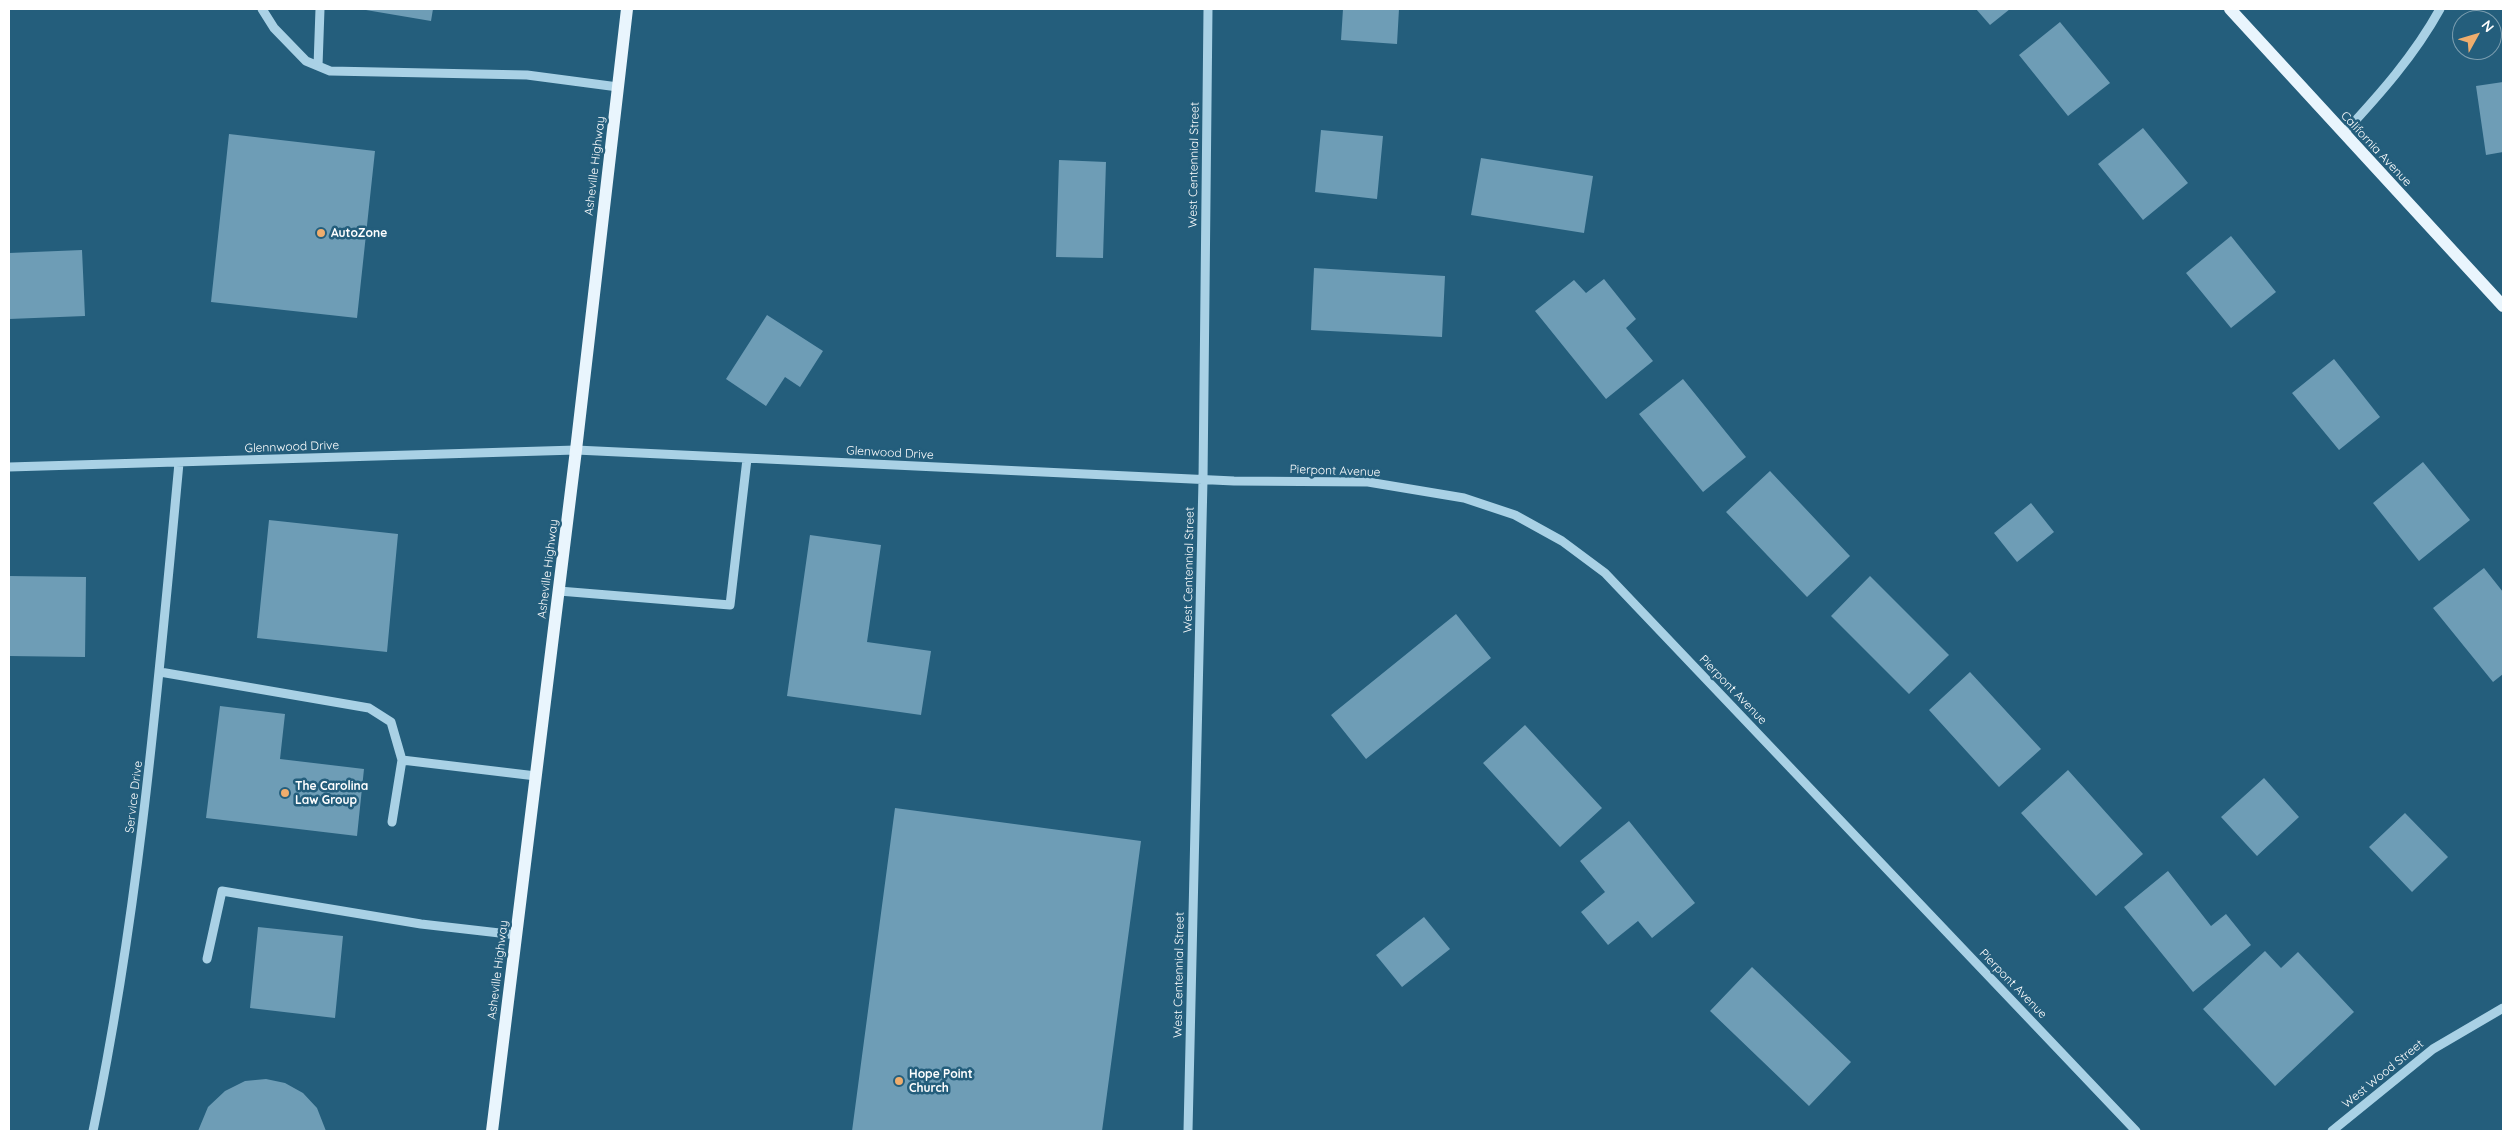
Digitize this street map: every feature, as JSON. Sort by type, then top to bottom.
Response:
[{"type":"main road","name":"Asheville Highway","points":[[492,1131],[576,450],[627,9]]},
{"type":"main road","name":"California Avenue","points":[[2230,9],[2503,306]]},
{"type":"street","points":[[262,9],[274,28],[306,61],[330,71],[527,75],[618,87]]},
{"type":"street","points":[[318,66],[320,9]]},
{"type":"street","name":"West Centennial Street","points":[[1188,1131],[1203,480],[1208,9]]},
{"type":"street","points":[[2344,134],[2388,86],[2426,34],[2440,9]]},
{"type":"street","name":"Glenwood Drive","points":[[576,450],[1203,480]]},
{"type":"street","name":"Glennwood Drive","points":[[9,468],[576,450]]},
{"type":"street","points":[[559,591],[730,605],[747,459]]},
{"type":"street","name":"Service Drive","points":[[93,1131],[110,1049],[134,896],[160,672],[178,463]]},
{"type":"street","name":"Pierpont Avenue","points":[[1203,480],[1368,482],[1464,498],[1515,515],[1562,541],[1605,573],[2136,1131]]},
{"type":"street","points":[[160,672],[369,708],[392,722],[402,760],[392,822]]},
{"type":"street","points":[[402,760],[536,776]]},
{"type":"street","points":[[207,959],[222,891],[421,924],[516,935]]},
{"type":"street","name":"West Wood Street","points":[[2332,1131],[2433,1049],[2503,1008]]},
{"type":"building","points":[[360,9],[433,9],[431,21]]},
{"type":"building","points":[[1343,9],[1399,9],[1397,44],[1341,40]]},
{"type":"building","points":[[1976,9],[2010,9],[1990,25]]},
{"type":"building","points":[[2060,22],[2110,83],[2068,116],[2019,55]]},
{"type":"building","points":[[2503,82],[2503,152],[2486,155],[2476,86]]},
{"type":"building","points":[[2143,128],[2188,183],[2143,220],[2098,164]]},
{"type":"building","points":[[1321,130],[1383,136],[1377,199],[1315,192]]},
{"type":"building","points":[[229,134],[375,151],[357,318],[211,302]]},
{"type":"building","points":[[1481,158],[1593,176],[1584,233],[1471,215]]},
{"type":"building","points":[[1059,160],[1106,162],[1103,258],[1056,257]]},
{"type":"building","points":[[2231,236],[2276,292],[2231,328],[2186,273]]},
{"type":"building","points":[[82,250],[85,316],[9,319],[9,253]]},
{"type":"building","points":[[1314,268],[1445,276],[1442,337],[1311,330]]},
{"type":"building","points":[[1604,279],[1636,319],[1626,328],[1653,361],[1606,399],[1535,311],[1574,280],[1586,293]]},
{"type":"building","points":[[767,315],[823,351],[800,387],[785,377],[766,406],[726,379]]},
{"type":"building","points":[[2334,359],[2380,417],[2339,450],[2292,393]]},
{"type":"building","points":[[1683,379],[1746,457],[1703,492],[1639,414]]},
{"type":"building","points":[[2423,462],[2470,520],[2419,561],[2373,503]]},
{"type":"building","points":[[1770,471],[1850,556],[1807,597],[1726,512]]},
{"type":"building","points":[[2031,503],[2054,532],[2017,562],[1994,533]]},
{"type":"building","points":[[269,520],[398,534],[387,652],[257,638]]},
{"type":"building","points":[[810,535],[881,545],[867,642],[931,651],[921,715],[787,696]]},
{"type":"building","points":[[2484,568],[2503,592],[2503,674],[2493,682],[2433,608]]},
{"type":"building","points":[[9,576],[86,577],[85,657],[9,656]]},
{"type":"building","points":[[1870,576],[1949,655],[1909,694],[1831,616]]},
{"type":"building","points":[[1456,614],[1491,658],[1366,759],[1331,715]]},
{"type":"building","points":[[1970,672],[2041,749],[1999,787],[1929,710]]},
{"type":"building","name":"The Carolina Law Group","points":[[220,706],[285,714],[280,759],[364,769],[357,836],[206,818]]},
{"type":"building","points":[[1525,725],[1602,808],[1560,847],[1483,763]]},
{"type":"building","points":[[2068,770],[2143,854],[2096,896],[2021,813]]},
{"type":"building","points":[[2264,778],[2299,817],[2257,856],[2221,817]]},
{"type":"building","points":[[895,808],[1141,841],[1102,1131],[852,1131]]},
{"type":"building","points":[[2405,813],[2448,857],[2412,892],[2369,847]]},
{"type":"building","points":[[1629,821],[1695,903],[1652,938],[1638,921],[1608,945],[1581,912],[1605,892],[1580,861]]},
{"type":"building","points":[[2168,871],[2211,926],[2226,914],[2251,945],[2193,992],[2124,907]]},
{"type":"building","points":[[1424,917],[1450,949],[1402,987],[1376,955]]},
{"type":"building","points":[[258,927],[343,936],[335,1018],[250,1008]]},
{"type":"building","points":[[2265,951],[2281,968],[2298,952],[2354,1012],[2275,1086],[2203,1009]]},
{"type":"building","points":[[1752,967],[1851,1062],[1809,1106],[1710,1011]]},
{"type":"building","points":[[266,1079],[285,1083],[303,1093],[317,1108],[326,1131],[198,1131],[208,1107],[225,1091],[245,1081]]},
{"type":"place","name":"AutoZone","points":[[321,233]]},
{"type":"place","name":"The Carolina Law Group","points":[[285,793]]},
{"type":"place","name":"Hope Point Church","points":[[899,1081]]}]
